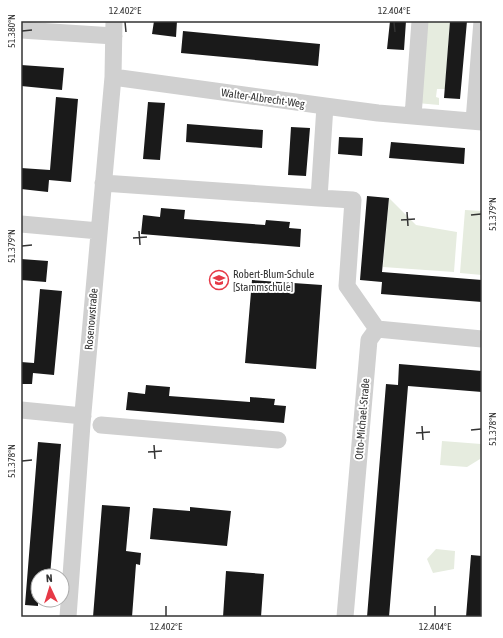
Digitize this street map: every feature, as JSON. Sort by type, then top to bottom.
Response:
[{"type":"street","points":[[413,116],[420,21]]},
{"type":"street","name":"Walter-Albrecht-Weg","points":[[113,77],[325,106],[478,122],[482,21]]},
{"type":"street","points":[[21,30],[114,29]]},
{"type":"street","name":"Rosenowstraße","points":[[68,617],[83,416],[113,77],[114,29]]},
{"type":"street","points":[[319,198],[325,106]]},
{"type":"street","points":[[103,183],[353,200],[347,286],[377,329],[482,339]]},
{"type":"street","points":[[21,224],[99,230]]},
{"type":"street","name":"Otto-Michael-Straße","points":[[345,617],[369,340],[377,329]]},
{"type":"street","points":[[21,410],[83,416]]},
{"type":"street","points":[[101,425],[278,440]]},
{"type":"shaded area","points":[[424,21],[450,21],[445,89],[437,89],[436,97],[439,98],[439,105],[417,103]]},
{"type":"shaded area","points":[[389,198],[416,225],[457,232],[454,272],[383,267]]},
{"type":"shaded area","points":[[465,210],[482,211],[482,275],[460,273]]},
{"type":"shaded area","points":[[442,441],[481,444],[480,459],[467,467],[440,465]]},
{"type":"shaded area","points":[[436,549],[455,551],[454,569],[433,573],[427,559]]},
{"type":"building","points":[[154,21],[177,21],[176,37],[152,34]]},
{"type":"building","points":[[390,21],[406,21],[404,50],[387,49]]},
{"type":"building","points":[[450,21],[467,21],[460,99],[444,98]]},
{"type":"building","points":[[183,31],[320,44],[318,66],[181,53]]},
{"type":"building","points":[[21,65],[64,68],[62,90],[21,86]]},
{"type":"building","points":[[56,97],[78,99],[71,182],[49,180],[48,192],[21,189],[21,168],[50,170]]},
{"type":"building","points":[[148,102],[165,103],[160,160],[143,159]]},
{"type":"building","points":[[187,124],[263,130],[262,148],[186,142]]},
{"type":"building","points":[[291,127],[310,128],[306,176],[288,175]]},
{"type":"building","points":[[339,137],[363,138],[362,156],[338,154]]},
{"type":"building","points":[[391,142],[465,148],[464,164],[389,158]]},
{"type":"building","points":[[367,196],[389,198],[382,272],[482,280],[482,302],[381,294],[382,282],[360,280]]},
{"type":"building","points":[[161,208],[185,210],[184,219],[265,225],[266,220],[290,222],[289,228],[301,229],[300,247],[141,234],[143,215],[160,217]]},
{"type":"building","points":[[21,259],[48,261],[46,282],[21,280]]},
{"type":"building","points":[[252,280],[322,285],[316,369],[245,363]]},
{"type":"building","points":[[40,289],[62,291],[54,375],[33,373],[32,384],[21,384],[21,362],[34,363]]},
{"type":"building","points":[[399,364],[482,371],[482,392],[408,386],[389,617],[367,617],[386,384],[398,385]]},
{"type":"building","points":[[146,385],[170,387],[169,396],[250,402],[250,397],[275,399],[274,405],[286,406],[284,423],[126,410],[128,392],[145,394]]},
{"type":"building","points":[[38,442],[61,444],[51,568],[30,568],[30,605],[25,605]]},
{"type":"building","points":[[102,505],[130,507],[126,551],[141,553],[140,565],[136,564],[132,617],[93,617]]},
{"type":"building","points":[[190,507],[231,511],[227,546],[150,539],[153,508],[190,511]]},
{"type":"building","points":[[471,555],[482,556],[482,617],[466,617]]},
{"type":"building","points":[[226,571],[264,574],[261,617],[223,617]]},
{"type":"place","name":"Robert-Blum-Schule [Stammschule]","points":[[219,280]]}]
